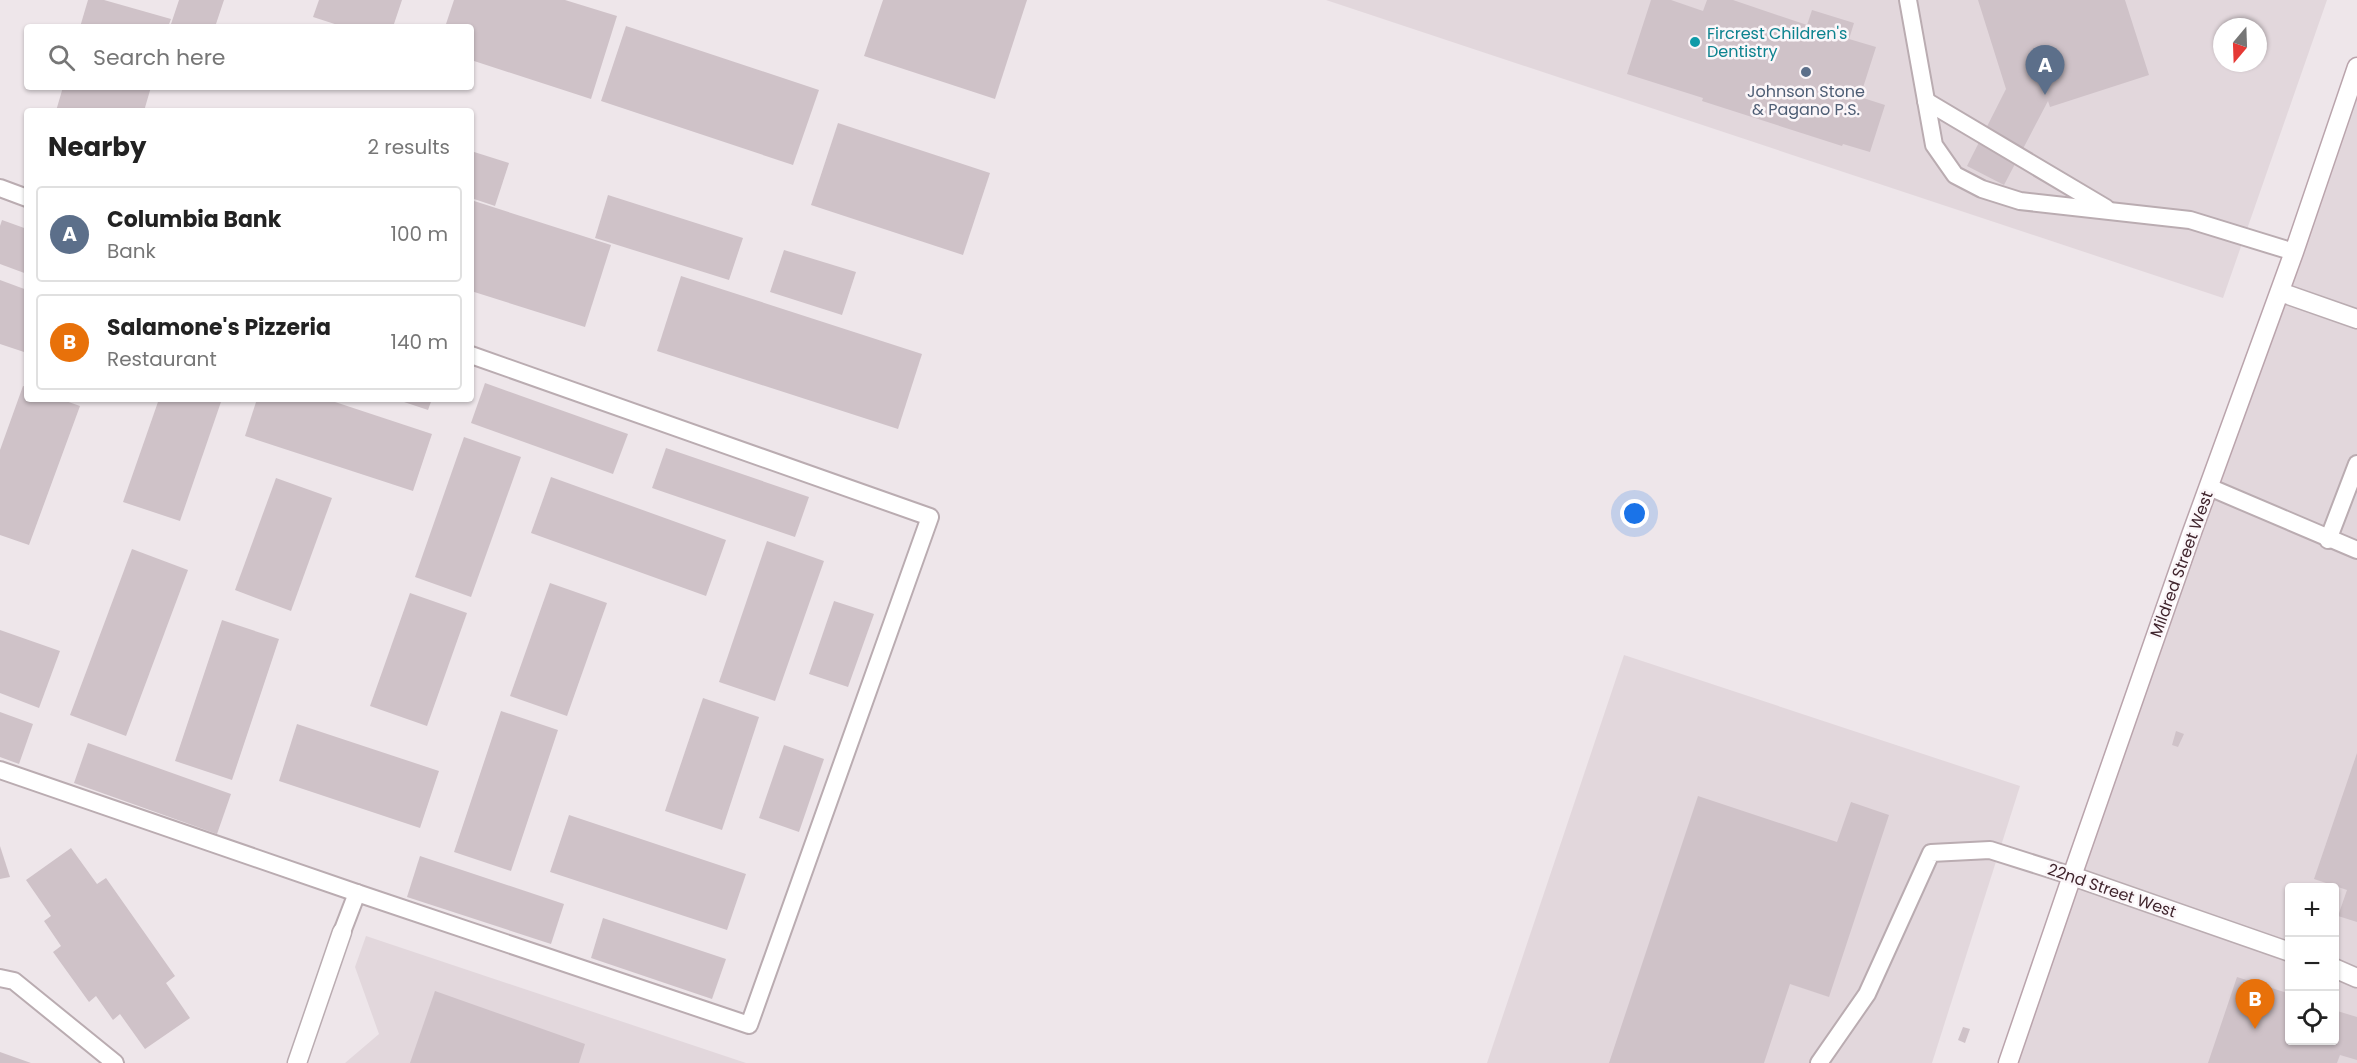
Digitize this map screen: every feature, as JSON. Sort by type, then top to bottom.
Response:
[{"type":"main road","name":"Mildred Street West","points":[[2008,1063],[2357,67]]},
{"type":"main road","points":[[2280,292],[2357,319]]},
{"type":"main road","name":"22nd Street West","points":[[2072,876],[2285,951]]},
{"type":"main road","points":[[297,1063],[342,932]]},
{"type":"main road","points":[[2339,970],[2357,978]]},
{"type":"lane","points":[[1908,0],[1935,145],[1954,175],[1982,189],[2020,201],[2190,220],[2294,252]]},
{"type":"lane","points":[[1926,101],[2111,211]]},
{"type":"lane","points":[[0,188],[24,197]]},
{"type":"lane","points":[[0,770],[749,1025],[930,517],[474,356]]},
{"type":"lane","points":[[2328,540],[2357,464]]},
{"type":"lane","points":[[2209,487],[2328,540],[2357,550]]},
{"type":"lane","name":"22nd Street West","points":[[1819,1063],[1867,994],[1931,852],[1990,850],[2072,876]]},
{"type":"lane","points":[[342,932],[357,893]]},
{"type":"lane","points":[[0,978],[14,981],[115,1063]]},
{"type":"shaded area","points":[[1326,0],[2327,0],[2223,298]]},
{"type":"shaded area","points":[[2357,67],[2357,1063],[2008,1063]]},
{"type":"shaded area","points":[[1624,655],[2020,786],[1932,1063],[1487,1063]]},
{"type":"shaded area","points":[[366,936],[746,1063],[345,1063],[379,1034],[355,967]]},
{"type":"building","points":[[88,0],[104,0],[171,19],[169,24],[81,24]]},
{"type":"building","points":[[179,0],[224,0],[216,24],[171,24]]},
{"type":"building","points":[[319,0],[402,0],[394,24],[335,24],[313,17]]},
{"type":"building","points":[[454,0],[565,0],[617,16],[591,99],[474,61],[474,24],[446,24]]},
{"type":"building","points":[[883,0],[1027,0],[995,99],[864,56]]},
{"type":"building","points":[[1651,0],[1671,0],[1703,11],[1707,0],[1733,0],[1807,25],[1812,10],[1854,23],[1849,39],[1876,47],[1860,97],[1885,105],[1870,152],[1843,144],[1842,146],[1627,74]]},
{"type":"building","points":[[1978,0],[2125,0],[2149,75],[2050,107],[2048,101],[2004,185],[1967,166],[2006,89]]},
{"type":"building","points":[[626,26],[819,90],[793,165],[601,101]]},
{"type":"building","points":[[62,90],[150,90],[145,108],[57,108]]},
{"type":"building","points":[[838,123],[990,173],[963,255],[811,205]]},
{"type":"building","points":[[474,152],[509,163],[495,206],[474,199]]},
{"type":"building","points":[[608,195],[743,238],[729,280],[595,238]]},
{"type":"building","points":[[474,201],[611,245],[585,327],[474,292]]},
{"type":"building","points":[[2,220],[24,228],[24,273],[0,264]]},
{"type":"building","points":[[784,250],[856,272],[842,315],[770,292]]},
{"type":"building","points":[[681,276],[922,354],[898,429],[657,351]]},
{"type":"building","points":[[0,280],[24,289],[24,352],[0,344]]},
{"type":"building","points":[[485,383],[628,434],[613,474],[471,423]]},
{"type":"building","points":[[23,386],[24,402],[69,402],[80,406],[29,545],[0,535],[0,450]]},
{"type":"building","points":[[158,402],[221,402],[180,521],[123,502]]},
{"type":"building","points":[[256,402],[335,402],[432,434],[413,491],[245,436]]},
{"type":"building","points":[[404,402],[431,402],[428,410]]},
{"type":"building","points":[[464,437],[521,457],[471,597],[415,577]]},
{"type":"building","points":[[666,448],[809,497],[795,537],[652,488]]},
{"type":"building","points":[[551,477],[726,540],[706,596],[531,533]]},
{"type":"building","points":[[276,478],[332,498],[291,611],[235,590]]},
{"type":"building","points":[[767,541],[824,561],[775,701],[719,682]]},
{"type":"building","points":[[132,549],[188,570],[126,736],[70,715]]},
{"type":"building","points":[[550,583],[607,603],[567,716],[510,696]]},
{"type":"building","points":[[410,593],[467,613],[427,726],[370,706]]},
{"type":"building","points":[[834,601],[874,614],[848,687],[809,674]]},
{"type":"building","points":[[222,620],[279,639],[232,780],[175,761]]},
{"type":"building","points":[[0,630],[60,651],[39,708],[0,693]]},
{"type":"building","points":[[703,698],[759,717],[722,830],[665,811]]},
{"type":"building","points":[[501,711],[558,730],[511,871],[454,852]]},
{"type":"building","points":[[0,712],[33,724],[19,764],[0,757]]},
{"type":"building","points":[[297,724],[439,771],[420,828],[279,781]]},
{"type":"building","points":[[2176,731],[2184,734],[2178,747],[2172,745]]},
{"type":"building","points":[[88,743],[231,794],[217,834],[74,783]]},
{"type":"building","points":[[784,745],[824,759],[799,832],[759,818]]},
{"type":"building","points":[[2357,753],[2357,922],[2339,916],[2347,890],[2339,887],[2339,883],[2326,883],[2314,879]]},
{"type":"building","points":[[1698,796],[1837,842],[1851,802],[1889,815],[1829,997],[1790,984],[1764,1063],[1609,1063]]},
{"type":"building","points":[[569,815],[746,874],[727,930],[550,872]]},
{"type":"building","points":[[0,846],[10,877],[0,879]]},
{"type":"building","points":[[71,848],[97,884],[106,878],[175,976],[166,983],[190,1018],[145,1049],[120,1014],[113,1020],[96,996],[89,1002],[53,952],[61,946],[44,921],[51,916],[26,880]]},
{"type":"building","points":[[420,856],[564,904],[551,944],[407,897]]},
{"type":"building","points":[[603,918],[726,959],[712,999],[591,958]]},
{"type":"building","points":[[2237,977],[2285,992],[2285,1045],[2339,1045],[2339,1012],[2357,1017],[2357,1060],[2340,1055],[2337,1063],[2208,1063]]},
{"type":"building","points":[[435,991],[585,1044],[579,1063],[410,1063]]},
{"type":"building","points":[[1963,1027],[1970,1029],[1965,1043],[1958,1040]]},
{"type":"building","points":[[0,1052],[31,1063],[0,1063]]},
{"type":"place","name":"Fircrest Children's Dentistry","points":[[1695,42]]},
{"type":"place","name":"Johnson Stone & Pagano P.S.","points":[[1806,72]]},
{"type":"place","name":"Columbia Bank","points":[[2045,95]]},
{"type":"place","name":"Salamone's Pizzeria","points":[[2255,1029]]}]
